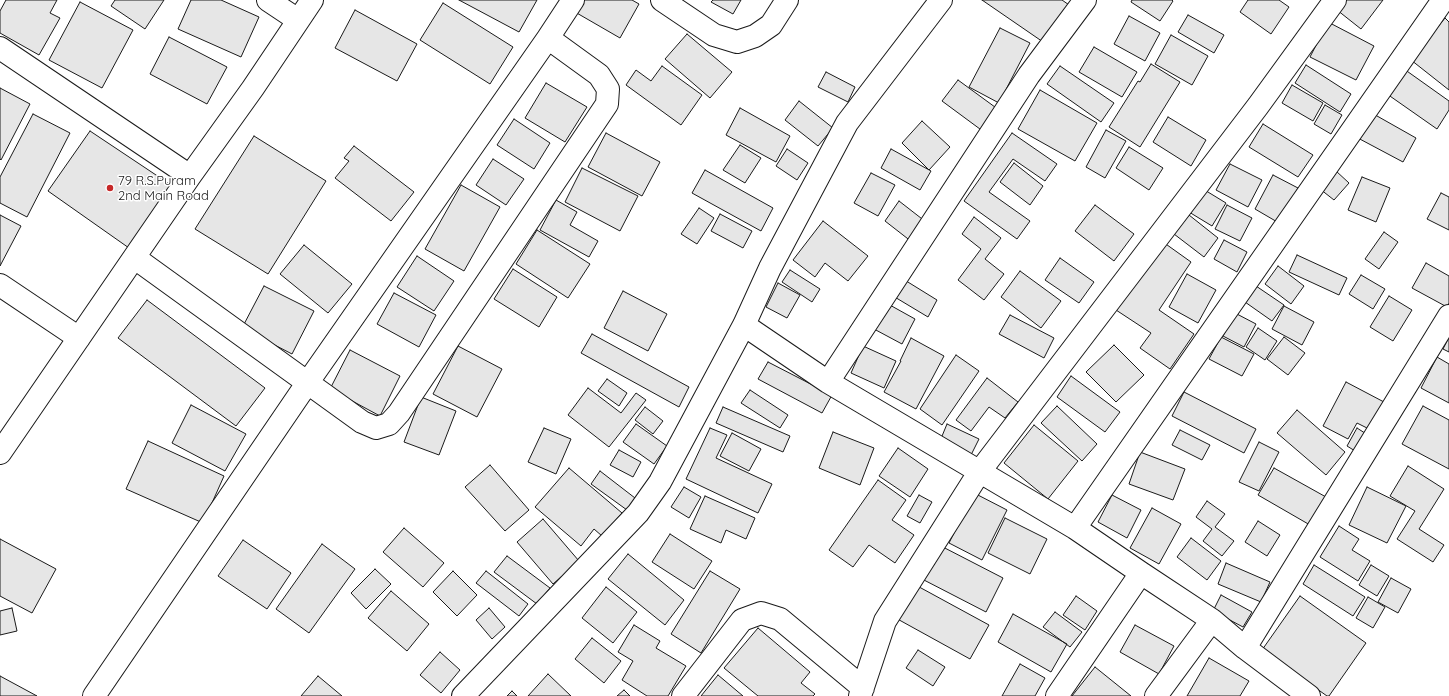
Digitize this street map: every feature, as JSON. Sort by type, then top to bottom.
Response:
[{"type":"street","points":[[268,0],[298,20]]},
{"type":"street","points":[[0,453],[190,176],[253,88],[312,0]]},
{"type":"street","points":[[94,696],[308,382],[573,0]]},
{"type":"street","points":[[662,0],[714,35],[737,42],[755,36],[771,25],[788,0]]},
{"type":"street","points":[[464,696],[638,514],[660,482],[744,325],[770,268],[847,123],[941,0]]},
{"type":"street","points":[[828,382],[1029,75],[1085,0]]},
{"type":"street","points":[[683,696],[742,620],[761,614],[780,619],[862,692],[885,621],[980,471],[1258,106],[1335,0]]},
{"type":"street","points":[[1075,528],[1442,0]]},
{"type":"street","points":[[135,258],[362,422],[376,428],[389,424],[399,413],[607,104],[608,89],[600,75],[548,38]]},
{"type":"street","points":[[0,48],[190,176]]},
{"type":"street","points":[[0,285],[79,338]]},
{"type":"street","points":[[1245,648],[1449,316]]},
{"type":"street","points":[[744,325],[828,382],[1075,528],[1212,620],[1245,648],[1310,696]]},
{"type":"street","points":[[1057,696],[1141,573]]},
{"type":"street","points":[[1156,696],[1212,620]]},
{"type":"building","points":[[6,0],[57,0],[50,13],[60,18],[39,55],[0,33],[0,11]]},
{"type":"building","points":[[115,0],[164,0],[145,29],[111,6]]},
{"type":"building","points":[[191,0],[221,0],[259,17],[241,57],[178,29]]},
{"type":"building","points":[[459,0],[537,0],[519,32]]},
{"type":"building","points":[[582,0],[632,0],[639,4],[620,38],[575,12]]},
{"type":"building","points":[[713,0],[741,0],[733,14],[711,2]]},
{"type":"building","points":[[982,0],[1062,0],[1072,7],[1046,44]]},
{"type":"building","points":[[1132,0],[1173,1],[1160,21],[1131,2]]},
{"type":"building","points":[[1248,0],[1279,0],[1289,7],[1271,34],[1240,12]]},
{"type":"building","points":[[1345,0],[1383,0],[1361,29],[1337,10]]},
{"type":"building","points":[[80,2],[133,30],[102,88],[49,60]]},
{"type":"building","points":[[443,3],[513,47],[490,84],[420,40]]},
{"type":"building","points":[[355,10],[417,44],[397,81],[335,48]]},
{"type":"building","points":[[1188,15],[1224,35],[1214,53],[1178,32]]},
{"type":"building","points":[[1129,16],[1160,33],[1145,61],[1114,44]]},
{"type":"building","points":[[1445,18],[1449,22],[1449,90],[1411,60]]},
{"type":"building","points":[[1328,22],[1374,46],[1356,80],[1310,57]]},
{"type":"building","points":[[1000,28],[1030,43],[999,103],[969,87]]},
{"type":"building","points":[[687,34],[732,72],[710,98],[665,59]]},
{"type":"building","points":[[1171,35],[1208,56],[1192,85],[1155,64]]},
{"type":"building","points":[[169,37],[227,67],[207,104],[150,74]]},
{"type":"building","points":[[1094,47],[1137,72],[1122,97],[1079,72]]},
{"type":"building","points":[[1151,64],[1180,82],[1140,147],[1109,127],[1138,81],[1140,82]]},
{"type":"building","points":[[1306,65],[1351,94],[1340,112],[1295,83]]},
{"type":"building","points":[[662,66],[702,95],[681,125],[626,85],[636,70],[651,81]]},
{"type":"building","points":[[1060,66],[1114,103],[1101,122],[1047,84]]},
{"type":"building","points":[[1404,69],[1449,101],[1449,110],[1437,129],[1387,94]]},
{"type":"building","points":[[826,72],[855,87],[848,102],[818,87]]},
{"type":"building","points":[[958,80],[999,110],[984,132],[942,101]]},
{"type":"building","points":[[546,83],[587,107],[565,142],[525,118]]},
{"type":"building","points":[[1292,85],[1323,103],[1313,121],[1282,103]]},
{"type":"building","points":[[0,88],[30,104],[1,160],[0,159]]},
{"type":"building","points":[[1040,90],[1097,123],[1075,161],[1018,129]]},
{"type":"building","points":[[799,101],[833,128],[818,146],[785,120]]},
{"type":"building","points":[[1325,105],[1342,115],[1331,134],[1314,124]]},
{"type":"building","points":[[740,108],[790,136],[776,162],[726,135]]},
{"type":"building","points":[[1370,112],[1416,138],[1403,162],[1356,137]]},
{"type":"building","points":[[33,114],[70,133],[27,217],[0,203],[0,177]]},
{"type":"building","points":[[1168,117],[1206,140],[1191,166],[1153,142]]},
{"type":"building","points":[[514,119],[550,143],[534,169],[497,145]]},
{"type":"building","points":[[922,121],[950,147],[929,170],[902,143]]},
{"type":"building","points":[[1263,124],[1313,155],[1298,177],[1249,147]]},
{"type":"building","points":[[1106,130],[1126,141],[1105,178],[1086,167]]},
{"type":"building","name":"79 R.S.Puram 2nd Main Road","points":[[90,131],[171,185],[129,248],[48,191]]},
{"type":"building","points":[[606,133],[660,162],[642,196],[588,167]]},
{"type":"building","points":[[1012,133],[1057,164],[1045,181],[1013,159],[989,192],[1030,221],[1017,239],[964,201]]},
{"type":"building","points":[[254,136],[326,181],[268,274],[195,229]]},
{"type":"building","points":[[740,145],[761,158],[745,183],[723,170]]},
{"type":"building","points":[[354,146],[414,192],[391,221],[335,178],[349,161],[344,158]]},
{"type":"building","points":[[1129,147],[1163,168],[1149,190],[1116,168]]},
{"type":"building","points":[[787,149],[808,163],[797,180],[776,166]]},
{"type":"building","points":[[891,149],[931,171],[920,190],[881,168]]},
{"type":"building","points":[[493,159],[524,179],[506,205],[476,185]]},
{"type":"building","points":[[1014,163],[1043,186],[1030,205],[1000,182]]},
{"type":"building","points":[[1230,164],[1262,180],[1248,207],[1216,190]]},
{"type":"building","points":[[582,168],[638,196],[620,231],[565,202]]},
{"type":"building","points":[[705,170],[773,208],[761,231],[692,193]]},
{"type":"building","points":[[1336,171],[1349,183],[1334,200],[1320,189]]},
{"type":"building","points":[[871,173],[895,185],[878,216],[854,203]]},
{"type":"building","points":[[1273,175],[1298,188],[1279,223],[1255,209]]},
{"type":"building","points":[[1362,177],[1390,188],[1376,222],[1348,210]]},
{"type":"building","points":[[461,185],[500,207],[464,271],[425,249]]},
{"type":"building","points":[[1203,189],[1226,203],[1212,226],[1189,212]]},
{"type":"building","points":[[1441,193],[1449,197],[1449,230],[1427,219]]},
{"type":"building","points":[[556,200],[577,212],[570,225],[598,241],[589,257],[540,230]]},
{"type":"building","points":[[899,201],[926,222],[912,242],[885,221]]},
{"type":"building","points":[[1095,205],[1134,234],[1114,261],[1075,231]]},
{"type":"building","points":[[1227,205],[1252,218],[1240,241],[1215,229]]},
{"type":"building","points":[[699,208],[714,218],[697,244],[681,234]]},
{"type":"building","points":[[720,214],[752,231],[743,248],[711,231]]},
{"type":"building","points":[[0,215],[21,226],[0,266]]},
{"type":"building","points":[[1189,215],[1218,238],[1204,257],[1174,234]]},
{"type":"building","points":[[974,217],[1001,238],[985,259],[1004,274],[984,300],[958,280],[981,249],[962,234]]},
{"type":"building","points":[[823,221],[868,256],[848,281],[825,263],[815,277],[793,260]]},
{"type":"building","points":[[537,230],[590,264],[568,298],[516,264]]},
{"type":"building","points":[[1384,232],[1398,242],[1379,269],[1365,259]]},
{"type":"building","points":[[1224,240],[1247,252],[1237,272],[1214,259]]},
{"type":"building","points":[[1163,242],[1191,262],[1159,310],[1194,334],[1170,369],[1140,348],[1151,333],[1116,310]]},
{"type":"building","points":[[304,245],[352,284],[328,313],[280,274]]},
{"type":"building","points":[[1297,255],[1347,278],[1339,295],[1289,272]]},
{"type":"building","points":[[417,256],[454,281],[434,311],[397,287]]},
{"type":"building","points":[[1060,258],[1094,282],[1079,303],[1045,280]]},
{"type":"building","points":[[1426,263],[1449,276],[1449,303],[1447,307],[1412,288]]},
{"type":"building","points":[[1278,266],[1304,286],[1291,304],[1265,284]]},
{"type":"building","points":[[513,269],[557,297],[539,327],[494,299]]},
{"type":"building","points":[[790,270],[820,289],[812,302],[782,282]]},
{"type":"building","points":[[1020,271],[1061,301],[1041,328],[1001,297]]},
{"type":"building","points":[[1187,274],[1216,290],[1198,323],[1169,307]]},
{"type":"building","points":[[1361,275],[1385,289],[1373,309],[1349,294]]},
{"type":"building","points":[[903,279],[937,300],[928,317],[893,296]]},
{"type":"building","points":[[778,283],[800,295],[787,318],[766,307]]},
{"type":"building","points":[[264,286],[314,311],[292,354],[242,328]]},
{"type":"building","points":[[1256,286],[1284,305],[1272,321],[1245,302]]},
{"type":"building","points":[[623,291],[667,314],[648,351],[604,328]]},
{"type":"building","points":[[394,293],[436,315],[419,347],[377,324]]},
{"type":"building","points":[[1389,296],[1412,310],[1393,341],[1370,327]]},
{"type":"building","points":[[147,300],[265,388],[236,426],[118,338]]},
{"type":"building","points":[[888,304],[915,319],[902,344],[874,329]]},
{"type":"building","points":[[1284,306],[1314,322],[1302,345],[1272,329]]},
{"type":"building","points":[[1235,313],[1256,324],[1244,347],[1223,336]]},
{"type":"building","points":[[1010,315],[1054,338],[1044,358],[999,334]]},
{"type":"building","points":[[1258,328],[1277,341],[1265,360],[1246,347]]},
{"type":"building","points":[[592,334],[689,387],[679,407],[581,353]]},
{"type":"building","points":[[1221,337],[1254,354],[1242,376],[1209,359]]},
{"type":"building","points":[[1284,337],[1305,353],[1288,375],[1267,359]]},
{"type":"building","points":[[1449,337],[1449,352],[1443,349]]},
{"type":"building","points":[[911,338],[944,356],[916,409],[884,392],[901,361]]},
{"type":"building","points":[[1114,345],[1144,375],[1116,402],[1086,372]]},
{"type":"building","points":[[458,346],[502,369],[477,417],[433,394]]},
{"type":"building","points":[[863,346],[896,361],[884,388],[851,373]]},
{"type":"building","points":[[350,350],[400,376],[380,416],[330,389]]},
{"type":"building","points":[[956,355],[979,371],[942,425],[920,409]]},
{"type":"building","points":[[1437,357],[1449,364],[1449,403],[1421,388]]},
{"type":"building","points":[[768,362],[832,395],[822,413],[758,379]]},
{"type":"building","points":[[1071,376],[1120,412],[1105,432],[1057,397]]},
{"type":"building","points":[[987,378],[1018,402],[1005,418],[989,407],[971,431],[956,420]]},
{"type":"building","points":[[607,379],[627,393],[619,406],[598,391]]},
{"type":"building","points":[[1346,382],[1384,402],[1369,429],[1357,423],[1348,439],[1323,426]]},
{"type":"building","points":[[588,388],[621,413],[636,393],[646,400],[609,447],[568,415]]},
{"type":"building","points":[[750,390],[788,415],[780,428],[741,403]]},
{"type":"building","points":[[1184,392],[1256,429],[1244,453],[1172,416]]},
{"type":"building","points":[[421,397],[456,411],[439,455],[404,442]]},
{"type":"building","points":[[191,405],[246,434],[225,471],[172,443]]},
{"type":"building","points":[[1057,406],[1097,444],[1082,461],[1041,423]]},
{"type":"building","points":[[1423,406],[1449,420],[1449,469],[1402,444]]},
{"type":"building","points":[[645,407],[663,421],[653,434],[635,420]]},
{"type":"building","points":[[723,407],[790,436],[783,452],[716,423]]},
{"type":"building","points":[[1297,410],[1345,452],[1326,475],[1277,433]]},
{"type":"building","points":[[636,424],[667,446],[654,464],[623,442]]},
{"type":"building","points":[[947,424],[979,439],[971,455],[940,441]]},
{"type":"building","points":[[1034,425],[1078,461],[1048,499],[1004,463]]},
{"type":"building","points":[[544,428],[571,439],[556,474],[528,462]]},
{"type":"building","points":[[710,428],[727,435],[716,458],[772,484],[758,513],[686,479]]},
{"type":"building","points":[[1357,428],[1371,437],[1360,454],[1347,446]]},
{"type":"building","points":[[1180,430],[1210,445],[1202,460],[1172,445]]},
{"type":"building","points":[[833,432],[874,448],[860,485],[819,468]]},
{"type":"building","points":[[732,433],[761,449],[749,471],[720,456]]},
{"type":"building","points":[[148,441],[224,476],[203,523],[126,489]]},
{"type":"building","points":[[1259,442],[1279,452],[1259,491],[1239,482]]},
{"type":"building","points":[[898,448],[928,469],[910,497],[879,476]]},
{"type":"building","points":[[619,450],[641,462],[633,477],[610,465]]},
{"type":"building","points":[[1140,452],[1185,469],[1173,500],[1129,484]]},
{"type":"building","points":[[490,465],[529,510],[505,531],[465,487]]},
{"type":"building","points":[[1408,466],[1444,489],[1419,529],[1444,545],[1433,562],[1397,539],[1415,511],[1390,496]]},
{"type":"building","points":[[569,468],[622,513],[602,536],[594,529],[581,546],[535,507]]},
{"type":"building","points":[[1274,468],[1326,497],[1310,525],[1258,495]]},
{"type":"building","points":[[600,471],[635,498],[627,510],[591,484]]},
{"type":"building","points":[[878,480],[906,500],[892,520],[914,535],[895,563],[869,545],[853,567],[829,550]]},
{"type":"building","points":[[684,487],[701,497],[689,518],[671,507]]},
{"type":"building","points":[[1367,487],[1406,506],[1387,543],[1349,525]]},
{"type":"building","points":[[974,493],[1007,510],[982,560],[949,543]]},
{"type":"building","points":[[919,495],[932,502],[920,523],[907,516]]},
{"type":"building","points":[[1112,495],[1141,510],[1127,538],[1098,522]]},
{"type":"building","points":[[705,496],[755,518],[746,539],[726,530],[721,543],[690,529]]},
{"type":"building","points":[[1207,501],[1225,514],[1215,527],[1234,541],[1222,556],[1203,541],[1212,529],[1196,517]]},
{"type":"building","points":[[1152,508],[1181,524],[1159,564],[1130,548]]},
{"type":"building","points":[[1005,518],[1047,539],[1030,574],[988,553]]},
{"type":"building","points":[[543,519],[579,561],[553,584],[517,542]]},
{"type":"building","points":[[1258,521],[1280,535],[1267,556],[1245,542]]},
{"type":"building","points":[[1339,526],[1359,539],[1352,550],[1370,561],[1358,581],[1320,557]]},
{"type":"building","points":[[404,528],[444,563],[423,587],[383,552]]},
{"type":"building","points":[[670,534],[712,561],[694,589],[652,562]]},
{"type":"building","points":[[1191,538],[1221,561],[1207,580],[1177,557]]},
{"type":"building","points":[[0,539],[56,569],[32,613],[0,596]]},
{"type":"building","points":[[243,540],[291,573],[267,609],[218,576]]},
{"type":"building","points":[[322,544],[355,569],[309,633],[276,609]]},
{"type":"building","points":[[939,545],[1003,578],[986,612],[922,579]]},
{"type":"building","points":[[628,554],[684,600],[665,625],[608,579]]},
{"type":"building","points":[[507,556],[550,588],[537,604],[494,572]]},
{"type":"building","points":[[1226,563],[1270,582],[1261,602],[1218,584]]},
{"type":"building","points":[[1314,565],[1365,597],[1353,616],[1303,584]]},
{"type":"building","points":[[1371,565],[1389,576],[1377,596],[1359,585]]},
{"type":"building","points":[[375,569],[391,584],[366,609],[351,593]]},
{"type":"building","points":[[453,571],[477,595],[457,616],[433,592]]},
{"type":"building","points":[[486,571],[528,604],[519,616],[476,583]]},
{"type":"building","points":[[710,571],[740,589],[701,653],[671,634]]},
{"type":"building","points":[[1391,578],[1411,589],[1398,613],[1378,602]]},
{"type":"building","points":[[910,582],[989,625],[970,659],[892,616]]},
{"type":"building","points":[[606,587],[637,612],[613,643],[582,618]]},
{"type":"building","points":[[391,591],[429,624],[407,651],[368,618]]},
{"type":"building","points":[[1221,595],[1252,612],[1243,627],[1213,611]]},
{"type":"building","points":[[1076,596],[1097,611],[1085,630],[1063,615]]},
{"type":"building","points":[[1300,596],[1366,643],[1329,696],[1262,650]]},
{"type":"building","points":[[1368,597],[1385,607],[1373,628],[1356,618]]},
{"type":"building","points":[[12,608],[17,631],[0,635],[0,611]]},
{"type":"building","points":[[489,608],[505,627],[492,639],[476,620]]},
{"type":"building","points":[[1055,612],[1082,632],[1070,647],[1043,627]]},
{"type":"building","points":[[1013,614],[1067,644],[1051,672],[998,642]]},
{"type":"building","points":[[634,625],[660,641],[656,648],[686,666],[668,696],[647,696],[622,680],[633,661],[618,652]]},
{"type":"building","points":[[1135,625],[1174,646],[1159,674],[1120,652]]},
{"type":"building","points":[[758,628],[810,672],[801,683],[815,694],[813,696],[758,696],[724,668]]},
{"type":"building","points":[[592,638],[621,661],[604,683],[575,659]]},
{"type":"building","points":[[918,650],[945,667],[933,686],[906,668]]},
{"type":"building","points":[[440,652],[460,670],[441,693],[420,675]]},
{"type":"building","points":[[1209,658],[1249,681],[1240,696],[1187,696]]},
{"type":"building","points":[[1020,664],[1045,678],[1035,696],[1002,696]]},
{"type":"building","points":[[1095,667],[1131,696],[1072,696]]},
{"type":"building","points":[[548,674],[571,696],[528,696]]},
{"type":"building","points":[[718,675],[743,696],[701,696]]},
{"type":"building","points":[[0,676],[37,696],[0,696]]},
{"type":"building","points":[[318,676],[342,696],[301,696]]},
{"type":"building","points":[[624,690],[630,696],[617,696]]},
{"type":"building","points":[[512,691],[517,696],[507,696]]},
{"type":"place","name":"79 R.S.Puram 2nd Main Road","points":[[110,188]]}]
